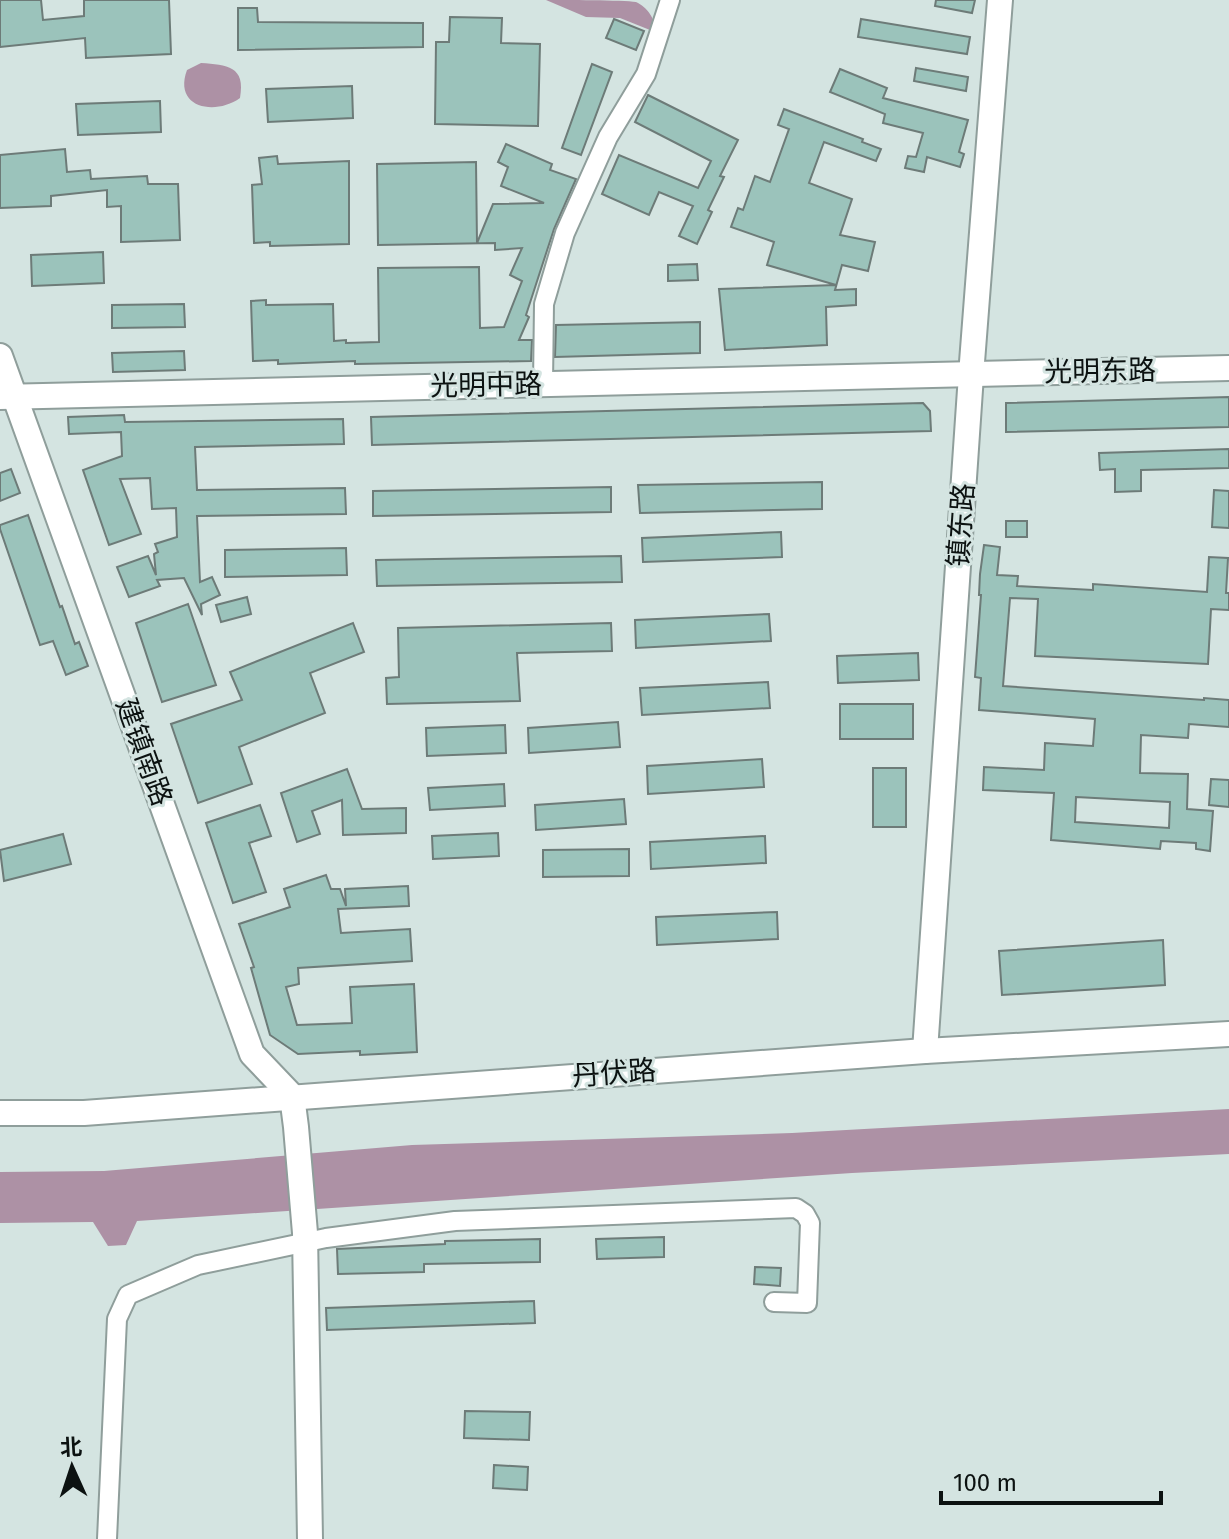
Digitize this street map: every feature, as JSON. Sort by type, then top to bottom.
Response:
[{"type":"street","points":[[543,384],[544,304],[565,233],[608,137],[646,74],[670,0]]},
{"type":"street","name":"镇东路","points":[[925,1051],[1000,0]]},
{"type":"street","name":"建镇南路","points":[[0,356],[7,397],[252,1054],[292,1096]]},
{"type":"street","name":"光明东路","points":[[971,375],[1229,368]]},
{"type":"street","name":"光明中路","points":[[7,397],[971,375]]},
{"type":"street","name":"丹伏路","points":[[0,1113],[84,1113],[925,1051],[1229,1034]]},
{"type":"street","points":[[292,1096],[305,1236],[310,1539]]},
{"type":"street","points":[[107,1539],[117,1319],[128,1295],[198,1265],[305,1236],[326,1238],[455,1221],[796,1208],[805,1214],[810,1223],[807,1303],[774,1302]]},
{"type":"shaded area","points":[[546,0],[636,2],[650,14],[655,32],[620,18],[586,17]]},
{"type":"shaded area","points":[[201,63],[219,65],[237,73],[240,98],[219,107],[199,105],[191,100],[184,83],[187,70]]},
{"type":"shaded area","points":[[1229,1109],[1229,1154],[852,1173],[137,1221],[126,1245],[108,1246],[93,1222],[0,1223],[0,1172],[104,1171],[412,1145],[792,1133]]},
{"type":"building","points":[[0,0],[41,0],[43,20],[84,16],[84,0],[169,0],[171,54],[86,58],[85,38],[0,47]]},
{"type":"building","points":[[936,0],[975,0],[972,13],[935,6]]},
{"type":"building","points":[[238,8],[257,8],[258,22],[423,23],[423,47],[238,50]]},
{"type":"building","points":[[450,17],[502,18],[501,43],[540,44],[538,126],[435,124],[436,42],[449,42]]},
{"type":"building","points":[[614,19],[644,31],[636,50],[606,38]]},
{"type":"building","points":[[861,19],[970,37],[967,54],[858,37]]},
{"type":"building","points":[[592,64],[612,72],[581,155],[562,148]]},
{"type":"building","points":[[916,68],[968,77],[966,91],[914,81]]},
{"type":"building","points":[[840,69],[887,88],[883,98],[968,120],[959,152],[964,154],[960,167],[927,157],[924,172],[905,168],[908,156],[916,157],[923,133],[883,123],[885,114],[830,92]]},
{"type":"building","points":[[352,86],[353,118],[268,122],[266,89]]},
{"type":"building","points":[[648,95],[738,140],[720,176],[724,177],[708,210],[712,212],[697,244],[679,236],[693,206],[659,192],[649,215],[602,194],[619,155],[698,188],[711,161],[635,122]]},
{"type":"building","points":[[160,101],[161,132],[78,135],[76,104]]},
{"type":"building","points":[[784,109],[881,149],[876,161],[824,142],[809,183],[852,199],[840,235],[875,242],[868,271],[842,265],[835,290],[856,289],[856,305],[826,307],[827,345],[725,350],[719,289],[836,285],[767,265],[774,242],[731,227],[738,208],[743,210],[755,176],[770,182],[789,129],[778,125]]},
{"type":"building","points":[[506,144],[552,164],[550,170],[576,179],[554,229],[526,315],[529,317],[519,340],[532,340],[531,361],[278,364],[278,360],[253,361],[251,301],[266,300],[266,305],[333,304],[334,341],[379,342],[378,268],[479,267],[480,328],[504,327],[522,281],[510,275],[522,248],[495,250],[495,243],[378,245],[377,164],[476,162],[477,243],[493,204],[544,203],[501,186],[508,167],[498,162]]},
{"type":"building","points":[[65,149],[67,172],[90,170],[91,179],[147,176],[148,184],[178,184],[180,240],[121,242],[121,206],[107,207],[107,190],[51,196],[51,206],[0,208],[0,155]]},
{"type":"building","points":[[277,156],[278,164],[349,161],[349,244],[270,246],[270,242],[254,243],[252,185],[262,184],[259,158]]},
{"type":"building","points":[[103,252],[104,283],[32,286],[31,255]]},
{"type":"building","points":[[697,264],[698,280],[668,281],[668,265]]},
{"type":"building","points":[[184,304],[185,327],[112,328],[112,305]]},
{"type":"building","points":[[700,322],[700,353],[555,357],[556,325]]},
{"type":"building","points":[[184,351],[185,370],[113,372],[112,353]]},
{"type":"building","points":[[1229,397],[1229,427],[1006,432],[1006,403]]},
{"type":"building","points":[[923,403],[930,411],[931,431],[372,445],[371,417]]},
{"type":"building","points":[[124,415],[125,422],[343,419],[344,444],[195,447],[197,490],[345,488],[346,514],[197,516],[200,582],[212,577],[220,595],[201,604],[202,615],[184,578],[157,580],[160,586],[129,597],[117,567],[148,556],[156,575],[154,554],[158,552],[155,544],[177,537],[176,508],[152,509],[150,478],[120,479],[141,534],[109,545],[83,470],[122,456],[121,432],[69,434],[68,417]]},
{"type":"building","points":[[1229,449],[1229,468],[1141,470],[1141,491],[1115,492],[1115,469],[1100,470],[1099,453]]},
{"type":"building","points":[[11,469],[20,493],[0,501],[0,473]]},
{"type":"building","points":[[822,482],[822,509],[640,513],[638,485]]},
{"type":"building","points":[[611,487],[611,512],[373,516],[373,491]]},
{"type":"building","points":[[1214,490],[1229,491],[1229,528],[1212,527]]},
{"type":"building","points":[[28,515],[60,607],[88,666],[66,675],[53,641],[40,645],[0,529],[0,525]]},
{"type":"building","points":[[1006,521],[1027,521],[1027,537],[1006,537]]},
{"type":"building","points":[[781,532],[782,557],[643,562],[642,538]]},
{"type":"building","points":[[984,545],[1000,547],[997,575],[1018,576],[1017,586],[1093,590],[1093,584],[1207,592],[1209,557],[1228,558],[1226,593],[1229,593],[1229,610],[1211,609],[1208,664],[1035,656],[1038,599],[1010,598],[1003,686],[1229,700],[1229,727],[1189,724],[1188,738],[1141,735],[1140,773],[1188,774],[1187,809],[1213,811],[1210,851],[1196,849],[1196,843],[1161,841],[1160,849],[1051,840],[1054,793],[983,790],[984,767],[1044,770],[1045,743],[1093,746],[1095,719],[979,710],[981,678],[975,677]],"holes":[[[1076,797],[1170,802],[1169,828],[1075,822]]]},
{"type":"building","points":[[346,548],[347,575],[225,577],[225,550]]},
{"type":"building","points":[[621,556],[622,582],[377,586],[376,560]]},
{"type":"building","points":[[247,597],[251,614],[221,622],[216,605]]},
{"type":"building","points":[[188,604],[216,685],[162,702],[136,623]]},
{"type":"building","points":[[769,614],[771,641],[636,648],[635,620]]},
{"type":"building","points":[[353,623],[364,652],[310,673],[325,713],[239,747],[252,784],[198,803],[171,724],[242,700],[230,672]]},
{"type":"building","points":[[611,623],[612,651],[517,653],[520,701],[387,704],[386,678],[399,677],[398,628]]},
{"type":"building","points":[[918,653],[919,680],[838,683],[837,656]]},
{"type":"building","points":[[768,682],[770,708],[642,715],[640,688]]},
{"type":"building","points":[[840,704],[913,704],[913,739],[840,739]]},
{"type":"building","points":[[618,722],[620,747],[529,753],[528,728]]},
{"type":"building","points":[[505,725],[506,753],[427,756],[426,728]]},
{"type":"building","points":[[762,759],[764,787],[648,794],[647,766]]},
{"type":"building","points":[[873,768],[906,768],[906,827],[873,827]]},
{"type":"building","points":[[347,769],[362,809],[406,808],[406,833],[343,835],[342,800],[312,811],[320,834],[297,842],[281,793]]},
{"type":"building","points":[[1211,779],[1229,780],[1229,807],[1209,805]]},
{"type":"building","points":[[504,784],[505,806],[430,810],[428,788]]},
{"type":"building","points":[[624,799],[626,824],[536,830],[535,805]]},
{"type":"building","points":[[260,805],[271,836],[249,843],[266,892],[233,903],[206,823]]},
{"type":"building","points":[[498,833],[499,856],[433,859],[432,836]]},
{"type":"building","points":[[63,834],[71,864],[4,881],[0,850]]},
{"type":"building","points":[[765,836],[766,863],[651,869],[650,842]]},
{"type":"building","points":[[629,849],[629,876],[543,877],[543,850]]},
{"type":"building","points":[[326,875],[331,889],[340,889],[346,906],[345,889],[408,886],[409,906],[338,909],[341,933],[410,929],[412,961],[298,968],[299,984],[286,987],[297,1025],[352,1023],[350,987],[414,984],[417,1052],[298,1054],[270,1035],[251,968],[254,967],[239,924],[290,907],[284,889]]},
{"type":"building","points":[[777,912],[778,939],[657,945],[656,917]]},
{"type":"building","points":[[1163,940],[1165,985],[1002,995],[999,951]]},
{"type":"building","points":[[664,1237],[664,1257],[597,1259],[596,1239]]},
{"type":"building","points":[[540,1239],[540,1262],[424,1264],[424,1272],[338,1274],[337,1249],[445,1244],[445,1241]]},
{"type":"building","points":[[755,1267],[781,1268],[780,1286],[754,1284]]},
{"type":"building","points":[[534,1301],[535,1323],[327,1330],[326,1308]]},
{"type":"building","points":[[465,1411],[530,1412],[529,1440],[464,1438]]},
{"type":"building","points":[[494,1465],[528,1467],[527,1490],[493,1488]]}]
